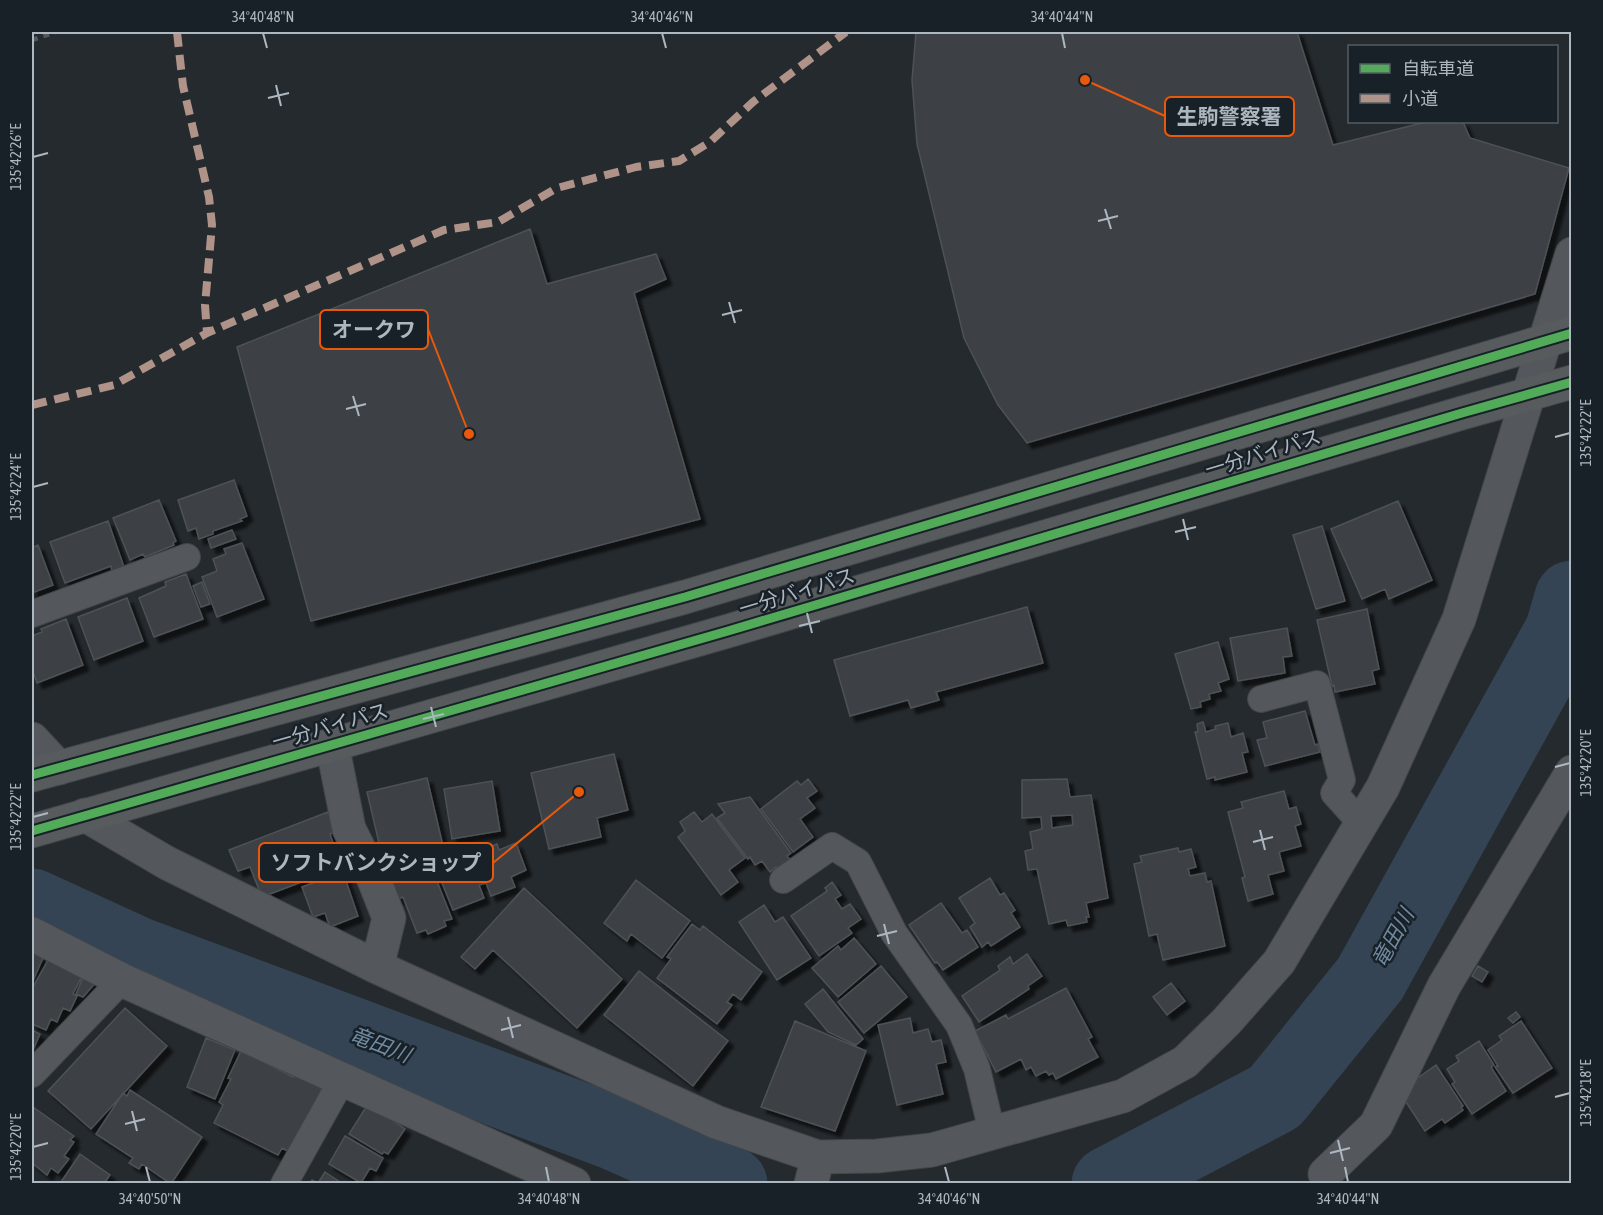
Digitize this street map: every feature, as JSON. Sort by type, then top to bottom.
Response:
[{"type":"highway","name":"一分バイパス","points":[[45,772],[685,597],[1558,337]]},
{"type":"highway","name":"一分バイパス","points":[[32,831],[717,634],[1572,382]]},
{"type":"street","points":[[85,815],[166,863],[377,967],[716,1122],[815,1170],[877,1156],[932,1150],[1123,1096],[1185,1062],[1226,1022],[1279,962],[1362,824],[1405,743],[1459,619],[1530,393],[1558,337],[1572,254]]},
{"type":"street","points":[[32,739],[45,772]]},
{"type":"street","points":[[332,744],[349,829],[372,875],[389,918],[377,967]]},
{"type":"street","points":[[1327,1179],[1376,1125],[1444,986],[1572,772]]},
{"type":"street","points":[[32,934],[122,980],[574,1184]]},
{"type":"lane","points":[[32,614],[187,557]]},
{"type":"lane","points":[[1261,699],[1317,684],[1342,780],[1334,793],[1362,824]]},
{"type":"lane","points":[[783,880],[832,846],[858,862],[894,933],[959,1025],[977,1069],[992,1132]]},
{"type":"lane","points":[[32,1074],[122,980]]},
{"type":"lane","points":[[284,1184],[343,1078]]},
{"type":"building","points":[[916,32],[1297,32],[1333,145],[1422,123],[1463,123],[1470,138],[1569,168],[1535,294],[1027,443],[998,405],[964,338],[917,144],[912,80]]},
{"type":"building","points":[[530,229],[547,284],[656,254],[666,279],[634,293],[700,519],[311,621],[237,347]]},
{"type":"building","points":[[234,480],[247,516],[240,519],[242,521],[213,531],[213,534],[199,539],[196,528],[188,531],[178,500]]},
{"type":"building","points":[[159,500],[176,541],[174,545],[145,557],[143,554],[130,560],[113,518]]},
{"type":"building","points":[[1398,501],[1432,580],[1389,599],[1385,589],[1362,599],[1331,529]]},
{"type":"building","points":[[108,521],[124,567],[112,571],[111,566],[65,583],[50,542]]},
{"type":"building","points":[[1322,526],[1345,601],[1316,609],[1293,535]]},
{"type":"building","points":[[232,530],[236,539],[211,548],[208,539]]},
{"type":"building","points":[[242,543],[264,599],[217,617],[202,577],[217,571],[213,559],[226,554],[224,549]]},
{"type":"building","points":[[38,545],[53,585],[32,593],[32,548]]},
{"type":"building","points":[[186,574],[203,619],[154,637],[139,598],[166,586],[165,582]]},
{"type":"building","points":[[202,582],[210,604],[201,607],[193,586]]},
{"type":"building","points":[[127,598],[143,641],[94,660],[78,617]]},
{"type":"building","points":[[1027,607],[1043,663],[936,692],[939,700],[911,708],[908,700],[850,716],[834,660]]},
{"type":"building","points":[[1367,609],[1379,669],[1372,671],[1375,684],[1335,692],[1317,620]]},
{"type":"building","points":[[66,619],[83,665],[37,683],[32,669],[32,636],[42,632],[41,629]]},
{"type":"building","points":[[1287,628],[1292,656],[1283,657],[1285,673],[1238,681],[1230,638]]},
{"type":"building","points":[[1218,642],[1229,679],[1218,683],[1221,691],[1209,694],[1210,699],[1200,702],[1201,707],[1191,709],[1175,654]]},
{"type":"building","points":[[1305,711],[1315,745],[1318,744],[1320,752],[1265,766],[1257,740],[1267,738],[1263,722]]},
{"type":"building","points":[[1203,722],[1206,732],[1216,729],[1215,726],[1228,723],[1231,737],[1243,733],[1248,752],[1242,753],[1247,772],[1215,780],[1215,777],[1207,779],[1195,732],[1198,732],[1197,724]]},
{"type":"building","points":[[614,754],[628,810],[597,818],[601,837],[549,849],[531,773]]},
{"type":"building","points":[[427,778],[443,846],[383,860],[367,792]]},
{"type":"building","points":[[808,779],[817,791],[807,798],[815,808],[800,819],[813,837],[793,852],[761,809],[797,781],[801,785]]},
{"type":"building","points":[[1067,779],[1070,797],[1091,795],[1108,898],[1086,903],[1089,917],[1086,917],[1087,922],[1068,926],[1066,920],[1049,924],[1037,869],[1028,870],[1025,851],[1033,849],[1030,832],[1042,829],[1041,817],[1022,818],[1022,780]],"holes":[[[1072,815],[1073,825],[1052,828],[1051,816]]]},
{"type":"building","points":[[492,781],[500,831],[452,839],[444,789]]},
{"type":"building","points":[[1284,791],[1289,809],[1296,807],[1301,824],[1295,826],[1301,846],[1279,852],[1284,871],[1268,875],[1273,894],[1248,901],[1242,878],[1245,877],[1228,812],[1243,808],[1241,802]]},
{"type":"building","points":[[750,797],[791,853],[787,856],[791,861],[778,870],[776,867],[770,872],[762,861],[755,865],[717,818],[725,813],[718,804]]},
{"type":"building","points":[[328,812],[336,832],[330,834],[341,867],[262,897],[250,867],[238,871],[229,850]]},
{"type":"building","points":[[694,812],[702,822],[712,814],[745,858],[729,870],[738,882],[721,895],[678,837],[685,831],[680,822]]},
{"type":"building","points":[[516,843],[526,870],[511,877],[515,887],[491,896],[486,883],[479,885],[484,898],[453,910],[434,863],[458,853],[460,859],[497,844],[499,850]]},
{"type":"building","points":[[1178,848],[1179,852],[1191,849],[1196,867],[1188,869],[1190,876],[1205,873],[1207,882],[1211,881],[1225,946],[1163,960],[1157,934],[1149,936],[1134,864],[1142,862],[1140,856]]},
{"type":"building","points":[[420,863],[428,882],[436,879],[452,919],[444,921],[446,926],[428,934],[426,930],[417,933],[403,897],[398,899],[388,875]]},
{"type":"building","points":[[343,872],[358,916],[330,927],[325,913],[313,917],[302,887]]},
{"type":"building","points":[[990,878],[1000,895],[1004,893],[1015,910],[1011,913],[1020,927],[991,946],[988,942],[982,947],[970,927],[975,923],[959,898]]},
{"type":"building","points":[[636,880],[690,921],[662,958],[631,934],[627,941],[604,923]]},
{"type":"building","points":[[832,882],[841,895],[835,899],[842,909],[850,904],[861,919],[848,928],[852,933],[819,956],[791,916],[827,891],[825,888]]},
{"type":"building","points":[[524,888],[622,979],[577,1028],[493,950],[475,969],[461,957]]},
{"type":"building","points":[[941,903],[962,933],[967,930],[978,947],[943,970],[937,962],[935,963],[909,925]]},
{"type":"building","points":[[764,905],[775,922],[783,917],[811,958],[777,980],[739,922]]},
{"type":"building","points":[[692,924],[700,930],[703,926],[762,972],[741,1000],[733,994],[727,1002],[732,1005],[717,1024],[657,978],[671,959],[667,957]]},
{"type":"building","points":[[854,938],[876,964],[838,997],[812,968],[838,946],[841,950]]},
{"type":"building","points":[[32,953],[43,958],[32,983]]},
{"type":"building","points":[[1027,954],[1042,976],[1028,986],[1029,989],[979,1022],[962,996],[1000,970],[998,966],[1010,957],[1013,964]]},
{"type":"building","points":[[48,960],[82,976],[73,994],[77,996],[70,1011],[63,1008],[57,1022],[51,1019],[46,1030],[32,1024],[32,989]]},
{"type":"building","points":[[881,966],[907,997],[864,1033],[838,1002]]},
{"type":"building","points":[[1478,966],[1488,972],[1482,982],[1472,976]]},
{"type":"building","points":[[639,971],[728,1041],[693,1086],[604,1015]]},
{"type":"building","points":[[84,975],[97,981],[83,997],[76,994]]},
{"type":"building","points":[[1171,983],[1185,1001],[1167,1015],[1153,997]]},
{"type":"building","points":[[1066,988],[1092,1037],[1088,1039],[1098,1057],[1056,1079],[1053,1073],[1049,1075],[1046,1071],[1036,1076],[1031,1067],[1026,1070],[1021,1059],[996,1072],[975,1031],[1006,1015],[1008,1019]]},
{"type":"building","points":[[823,989],[863,1039],[856,1045],[828,1032],[805,1004]]},
{"type":"building","points":[[125,1008],[167,1046],[91,1129],[48,1091]]},
{"type":"building","points":[[1516,1012],[1520,1017],[1513,1023],[1508,1018]]},
{"type":"building","points":[[910,1018],[913,1033],[928,1029],[932,1042],[941,1040],[946,1062],[936,1064],[943,1094],[897,1105],[878,1025]]},
{"type":"building","points":[[795,1021],[866,1051],[835,1131],[761,1107]]},
{"type":"building","points":[[1521,1021],[1552,1068],[1513,1093],[1495,1067],[1498,1066],[1488,1050],[1502,1040],[1499,1036]]},
{"type":"building","points":[[32,1030],[40,1034],[32,1052]]},
{"type":"building","points":[[206,1038],[235,1050],[215,1099],[187,1087]]},
{"type":"building","points":[[1479,1041],[1506,1091],[1472,1114],[1452,1084],[1455,1082],[1447,1069],[1459,1061],[1456,1056]]},
{"type":"building","points":[[241,1051],[293,1077],[297,1070],[318,1081],[322,1091],[291,1153],[282,1148],[278,1155],[214,1123],[223,1105],[219,1102],[231,1079],[228,1078]]},
{"type":"building","points":[[1436,1065],[1463,1106],[1461,1107],[1463,1110],[1445,1123],[1442,1119],[1425,1131],[1400,1093]]},
{"type":"building","points":[[130,1090],[202,1137],[171,1184],[142,1164],[139,1169],[129,1163],[133,1158],[96,1134],[123,1093],[127,1096]]},
{"type":"building","points":[[368,1104],[405,1129],[388,1154],[384,1152],[382,1154],[349,1134]]},
{"type":"building","points":[[33,1107],[74,1136],[70,1140],[74,1142],[64,1156],[69,1159],[58,1173],[51,1168],[47,1175],[32,1163]]},
{"type":"building","points":[[345,1136],[383,1158],[376,1171],[370,1168],[361,1183],[329,1164]]},
{"type":"building","points":[[80,1154],[110,1175],[105,1182],[107,1184],[63,1184],[61,1182]]},
{"type":"building","points":[[325,1172],[343,1184],[309,1184],[312,1180],[318,1183]]},
{"type":"waterway","name":"竜田川","points":[[1109,1184],[1275,1097],[1370,979],[1562,632],[1572,598]]},
{"type":"waterway","name":"竜田川","points":[[32,906],[137,954],[615,1133],[730,1184]]},
{"type":"railway","points":[[32,40],[56,32]]},
{"type":"marked path","points":[[177,32],[183,86],[209,197],[212,225],[205,305],[207,333]]},
{"type":"marked path","points":[[32,405],[114,385],[207,333],[444,230],[498,222],[557,188],[636,167],[679,161],[710,142],[753,102],[846,32]]},
{"type":"cycle path","points":[[32,775],[685,597],[1572,333]]},
{"type":"cycle path","points":[[32,831],[728,631],[1572,382]]},
{"type":"place","name":"生駒警察署","points":[[1085,80]]},
{"type":"place","name":"オークワ","points":[[469,434]]},
{"type":"place","name":"ソフトバンクショップ","points":[[579,792]]}]
